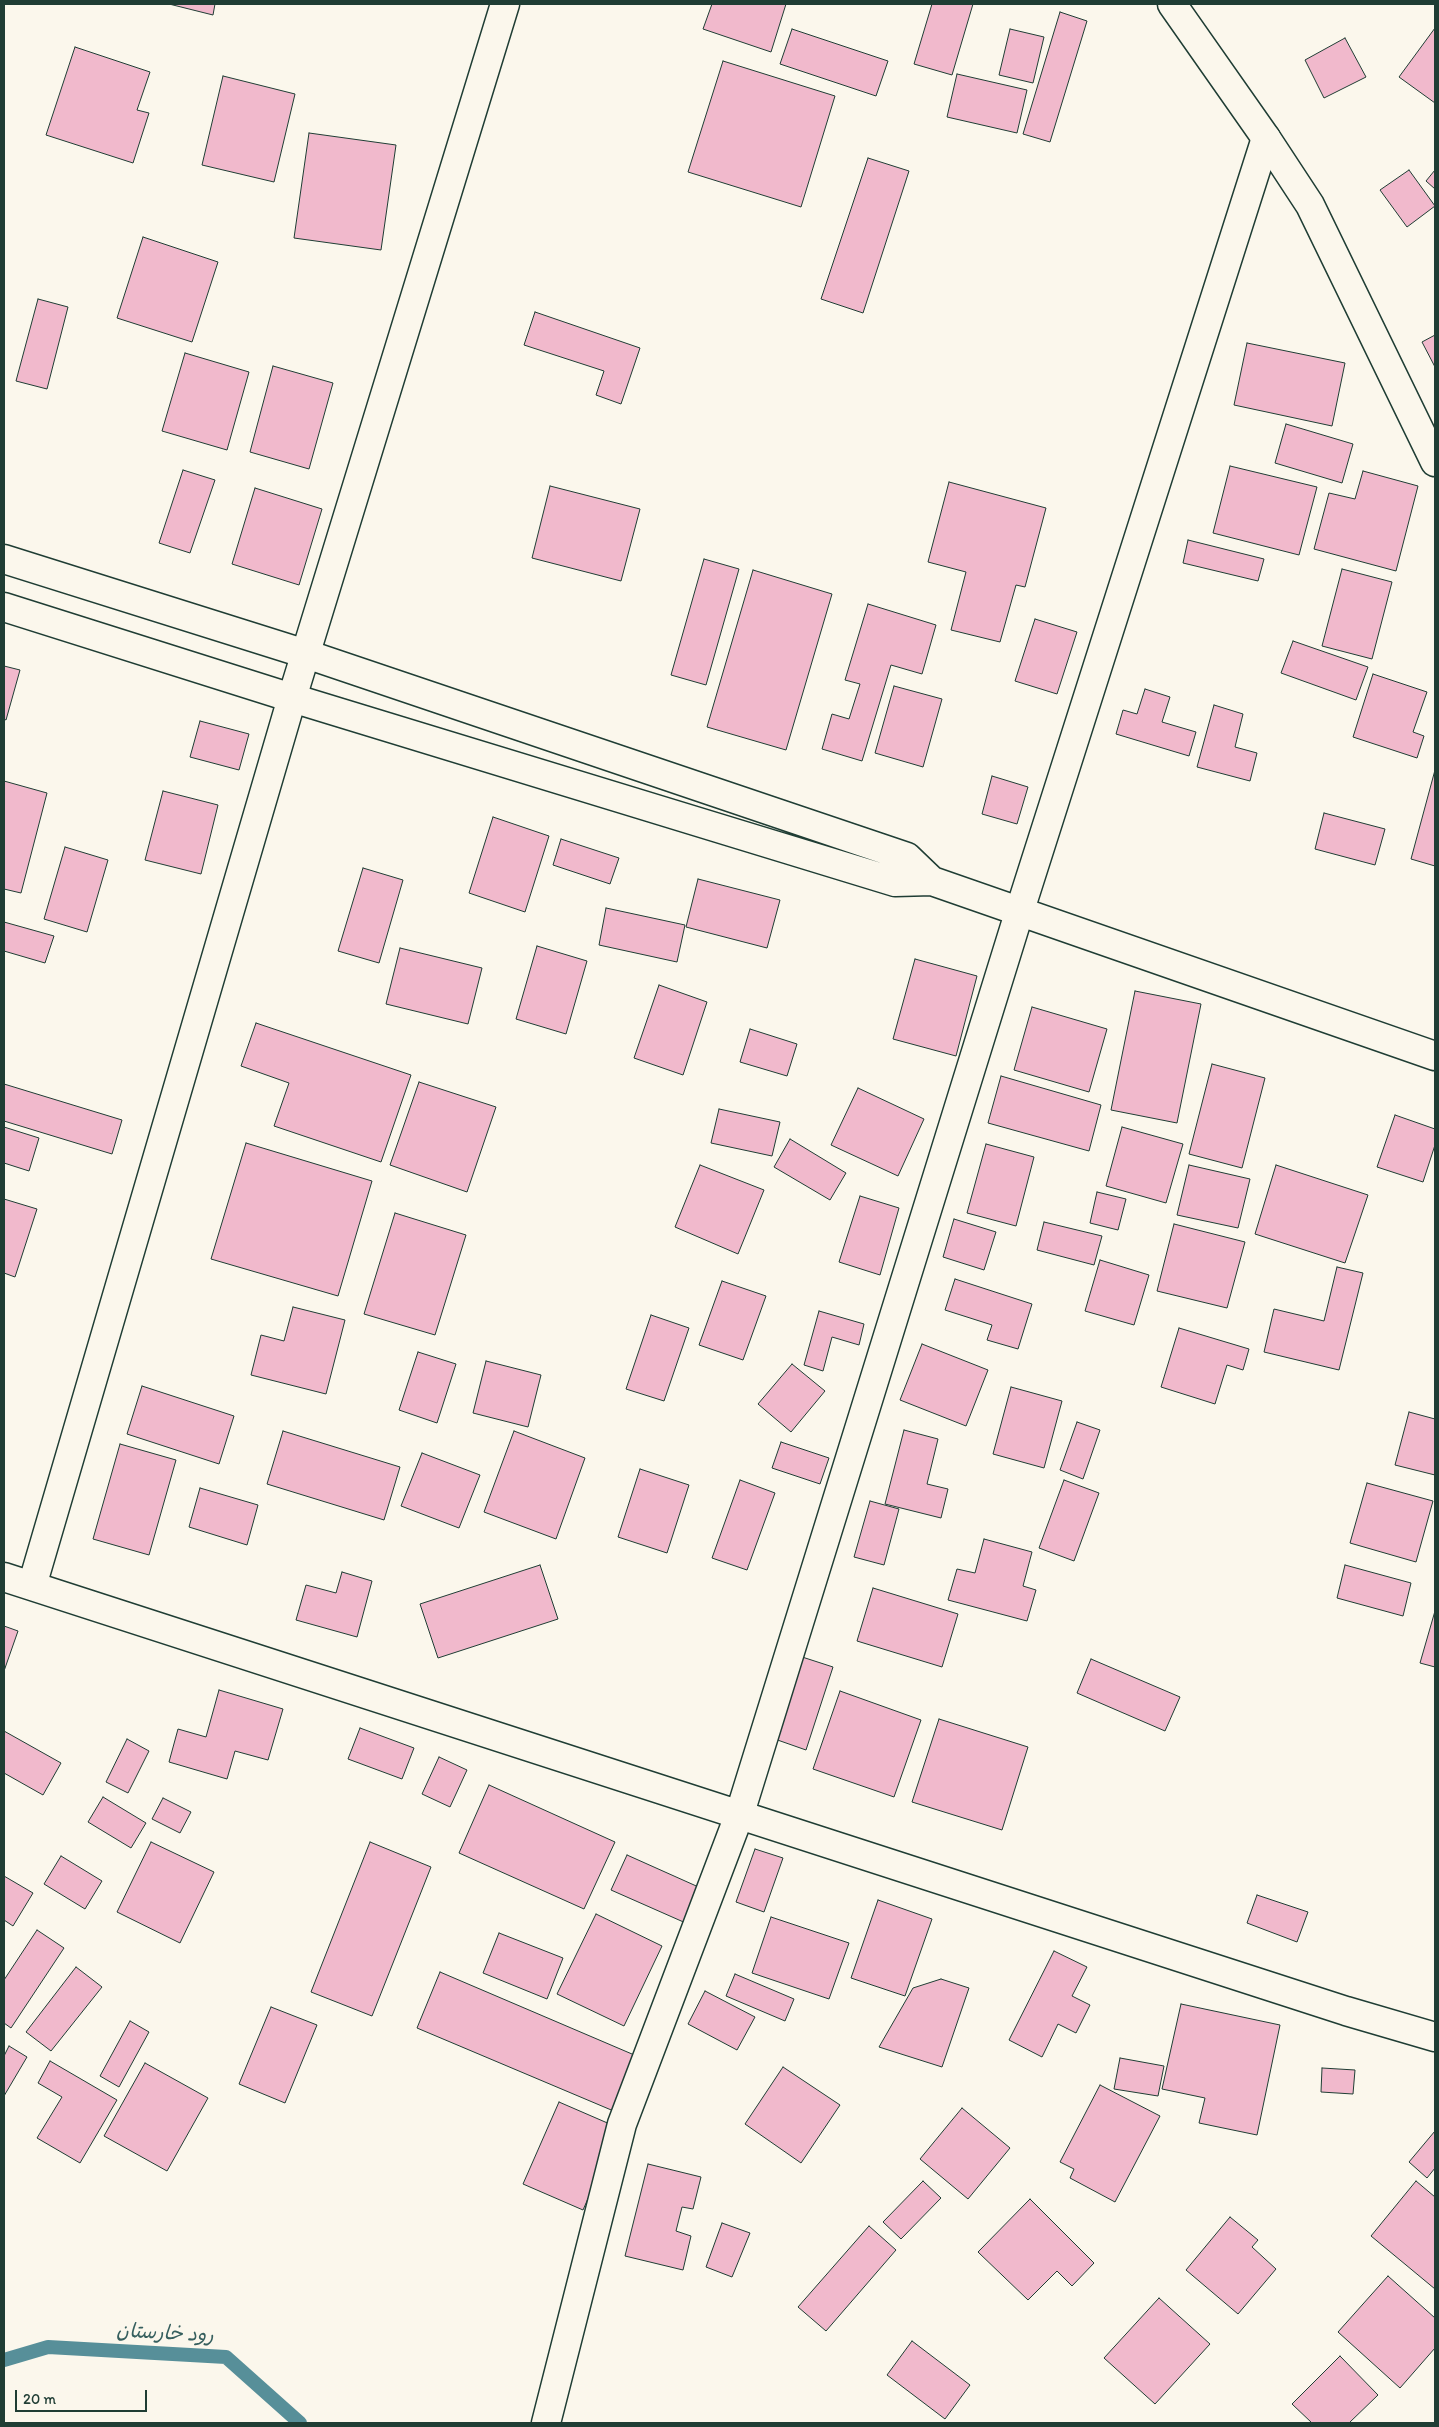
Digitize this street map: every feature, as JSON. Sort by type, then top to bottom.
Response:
[{"type":"street","points":[[32,1586],[292,698],[505,4]]},
{"type":"street","points":[[1172,4],[1266,138],[1310,205],[1435,462]]},
{"type":"street","points":[[546,2423],[622,2124],[740,1813],[1020,910],[1266,138]]},
{"type":"street","points":[[4,559],[306,654],[907,857],[932,880]]},
{"type":"street","points":[[4,606],[292,698],[895,882],[932,880],[1435,1056]]},
{"type":"street","points":[[4,1577],[740,1813],[1337,2008],[1435,2037]]},
{"type":"building","points":[[169,4],[215,4],[213,15]]},
{"type":"building","points":[[712,4],[786,4],[771,52],[703,29]]},
{"type":"building","points":[[932,4],[973,4],[952,75],[914,64]]},
{"type":"building","points":[[1060,12],[1087,21],[1050,142],[1023,134]]},
{"type":"building","points":[[1435,28],[1435,103],[1399,77]]},
{"type":"building","points":[[792,29],[888,61],[876,96],[780,64]]},
{"type":"building","points":[[1010,29],[1044,37],[1033,83],[999,75]]},
{"type":"building","points":[[1345,38],[1366,77],[1324,98],[1305,60]]},
{"type":"building","points":[[75,47],[150,72],[137,110],[149,113],[133,163],[46,135]]},
{"type":"building","points":[[723,61],[835,96],[801,207],[688,172]]},
{"type":"building","points":[[957,74],[1027,90],[1017,133],[947,117]]},
{"type":"building","points":[[223,76],[295,94],[274,182],[202,165]]},
{"type":"building","points":[[309,133],[396,145],[381,250],[294,238]]},
{"type":"building","points":[[868,158],[909,171],[863,313],[821,299]]},
{"type":"building","points":[[1409,170],[1435,206],[1407,227],[1380,190]]},
{"type":"building","points":[[1435,170],[1435,189],[1426,181]]},
{"type":"building","points":[[143,237],[218,262],[192,342],[117,318]]},
{"type":"building","points":[[38,299],[68,307],[47,389],[16,381]]},
{"type":"building","points":[[535,312],[640,348],[621,404],[596,395],[604,371],[524,345]]},
{"type":"building","points":[[1435,335],[1435,367],[1422,342]]},
{"type":"building","points":[[1247,343],[1345,363],[1332,426],[1234,405]]},
{"type":"building","points":[[185,353],[249,372],[227,450],[162,431]]},
{"type":"building","points":[[273,366],[333,383],[309,469],[250,452]]},
{"type":"building","points":[[1286,424],[1353,444],[1342,483],[1275,463]]},
{"type":"building","points":[[1230,466],[1317,487],[1299,555],[1213,533]]},
{"type":"building","points":[[183,470],[215,480],[190,553],[159,543]]},
{"type":"building","points":[[1363,471],[1418,486],[1396,571],[1314,549],[1329,493],[1355,499]]},
{"type":"building","points":[[949,482],[1046,508],[1025,587],[1016,585],[1000,642],[951,630],[966,572],[928,562]]},
{"type":"building","points":[[550,486],[640,509],[621,581],[532,558]]},
{"type":"building","points":[[255,488],[322,509],[299,585],[232,564]]},
{"type":"building","points":[[1188,540],[1264,559],[1258,581],[1183,563]]},
{"type":"building","points":[[704,559],[739,569],[706,685],[671,675]]},
{"type":"building","points":[[1342,569],[1392,582],[1372,659],[1322,646]]},
{"type":"building","points":[[753,570],[832,594],[786,750],[707,727]]},
{"type":"building","points":[[868,604],[936,625],[922,674],[891,665],[862,761],[822,749],[832,714],[849,719],[860,684],[845,680]]},
{"type":"building","points":[[1035,619],[1077,632],[1057,694],[1015,681]]},
{"type":"building","points":[[1293,641],[1368,667],[1356,700],[1281,673]]},
{"type":"building","points":[[4,666],[20,670],[6,720],[4,719]]},
{"type":"building","points":[[1373,674],[1427,692],[1413,732],[1424,736],[1417,758],[1353,737]]},
{"type":"building","points":[[894,686],[942,699],[923,767],[875,753]]},
{"type":"building","points":[[1145,689],[1170,697],[1162,722],[1196,732],[1189,756],[1116,734],[1123,710],[1137,714]]},
{"type":"building","points":[[1214,705],[1243,714],[1235,747],[1257,753],[1250,781],[1197,767]]},
{"type":"building","points":[[200,721],[249,734],[239,770],[190,757]]},
{"type":"building","points":[[1435,770],[1435,866],[1411,859]]},
{"type":"building","points":[[992,776],[1028,787],[1017,824],[982,814]]},
{"type":"building","points":[[4,781],[47,793],[21,893],[4,889]]},
{"type":"building","points":[[163,791],[218,805],[201,874],[145,860]]},
{"type":"building","points":[[1324,813],[1385,829],[1375,865],[1315,849]]},
{"type":"building","points":[[493,817],[549,836],[525,912],[469,893]]},
{"type":"building","points":[[561,839],[619,858],[610,884],[553,865]]},
{"type":"building","points":[[65,847],[108,860],[87,932],[44,919]]},
{"type":"building","points":[[363,868],[403,880],[379,963],[338,951]]},
{"type":"building","points":[[698,879],[780,900],[767,948],[686,927]]},
{"type":"building","points":[[606,908],[685,925],[677,962],[599,945]]},
{"type":"building","points":[[4,922],[54,936],[45,963],[4,951]]},
{"type":"building","points":[[537,946],[587,961],[566,1034],[516,1019]]},
{"type":"building","points":[[400,948],[482,968],[468,1024],[386,1004]]},
{"type":"building","points":[[915,959],[977,976],[956,1056],[893,1039]]},
{"type":"building","points":[[659,985],[707,1002],[683,1075],[634,1058]]},
{"type":"building","points":[[1135,991],[1201,1004],[1177,1123],[1111,1110]]},
{"type":"building","points":[[1032,1007],[1107,1029],[1089,1092],[1014,1070]]},
{"type":"building","points":[[256,1023],[411,1075],[381,1162],[274,1126],[289,1083],[241,1066]]},
{"type":"building","points":[[750,1029],[797,1044],[787,1076],[740,1062]]},
{"type":"building","points":[[1212,1064],[1265,1078],[1242,1168],[1189,1154]]},
{"type":"building","points":[[1001,1076],[1101,1105],[1089,1151],[988,1123]]},
{"type":"building","points":[[419,1082],[496,1107],[467,1192],[390,1165]]},
{"type":"building","points":[[4,1084],[122,1120],[112,1154],[4,1121]]},
{"type":"building","points":[[858,1088],[924,1119],[898,1176],[831,1145]]},
{"type":"building","points":[[719,1109],[780,1122],[772,1156],[711,1143]]},
{"type":"building","points":[[1395,1115],[1435,1129],[1435,1145],[1423,1182],[1377,1167]]},
{"type":"building","points":[[4,1127],[39,1138],[29,1171],[4,1163]]},
{"type":"building","points":[[1122,1127],[1183,1144],[1166,1203],[1106,1186]]},
{"type":"building","points":[[790,1139],[846,1173],[830,1200],[774,1167]]},
{"type":"building","points":[[246,1143],[372,1181],[338,1296],[211,1259]]},
{"type":"building","points":[[986,1144],[1034,1157],[1016,1226],[967,1213]]},
{"type":"building","points":[[700,1165],[764,1190],[738,1254],[675,1227]]},
{"type":"building","points":[[1189,1165],[1250,1179],[1238,1228],[1177,1215]]},
{"type":"building","points":[[1276,1165],[1368,1195],[1345,1263],[1255,1234]]},
{"type":"building","points":[[1097,1192],[1126,1199],[1118,1230],[1090,1223]]},
{"type":"building","points":[[860,1196],[899,1208],[880,1275],[839,1262]]},
{"type":"building","points":[[4,1199],[37,1209],[15,1277],[4,1273]]},
{"type":"building","points":[[395,1213],[466,1235],[435,1335],[364,1314]]},
{"type":"building","points":[[954,1219],[996,1232],[984,1270],[943,1257]]},
{"type":"building","points":[[1044,1222],[1102,1236],[1094,1265],[1037,1250]]},
{"type":"building","points":[[1174,1224],[1245,1242],[1227,1308],[1157,1291]]},
{"type":"building","points":[[1100,1260],[1149,1275],[1134,1325],[1085,1311]]},
{"type":"building","points":[[1337,1267],[1363,1273],[1339,1370],[1264,1352],[1274,1309],[1324,1321]]},
{"type":"building","points":[[955,1279],[1032,1304],[1018,1349],[987,1340],[992,1325],[945,1310]]},
{"type":"building","points":[[722,1281],[766,1296],[743,1360],[699,1345]]},
{"type":"building","points":[[293,1307],[345,1320],[326,1394],[251,1375],[261,1335],[284,1341]]},
{"type":"building","points":[[819,1311],[864,1324],[859,1345],[832,1337],[823,1371],[804,1365]]},
{"type":"building","points":[[651,1315],[689,1328],[664,1401],[626,1389]]},
{"type":"building","points":[[1179,1328],[1249,1349],[1243,1370],[1227,1365],[1215,1404],[1161,1387]]},
{"type":"building","points":[[922,1344],[988,1370],[966,1426],[900,1400]]},
{"type":"building","points":[[418,1352],[456,1364],[437,1423],[399,1410]]},
{"type":"building","points":[[486,1361],[541,1375],[528,1427],[473,1413]]},
{"type":"building","points":[[792,1364],[825,1391],[791,1432],[758,1404]]},
{"type":"building","points":[[142,1386],[234,1416],[219,1464],[127,1434]]},
{"type":"building","points":[[1011,1387],[1062,1401],[1044,1468],[993,1454]]},
{"type":"building","points":[[1409,1412],[1435,1419],[1435,1475],[1395,1465]]},
{"type":"building","points":[[1077,1422],[1100,1430],[1083,1479],[1060,1470]]},
{"type":"building","points":[[904,1430],[938,1439],[927,1484],[948,1489],[941,1518],[885,1504]]},
{"type":"building","points":[[283,1431],[400,1467],[384,1520],[267,1484]]},
{"type":"building","points":[[514,1431],[585,1458],[556,1539],[484,1512]]},
{"type":"building","points":[[781,1442],[829,1458],[820,1484],[772,1468]]},
{"type":"building","points":[[120,1444],[176,1460],[149,1555],[93,1539]]},
{"type":"building","points":[[422,1453],[480,1475],[459,1528],[401,1506]]},
{"type":"building","points":[[640,1469],[689,1485],[667,1553],[618,1537]]},
{"type":"building","points":[[740,1480],[775,1493],[747,1570],[712,1558]]},
{"type":"building","points":[[1064,1480],[1099,1493],[1074,1561],[1039,1548]]},
{"type":"building","points":[[1367,1483],[1433,1501],[1416,1562],[1350,1543]]},
{"type":"building","points":[[200,1488],[258,1505],[247,1545],[189,1527]]},
{"type":"building","points":[[870,1501],[899,1509],[884,1565],[854,1557]]},
{"type":"building","points":[[984,1539],[1032,1552],[1023,1586],[1036,1590],[1027,1621],[948,1600],[957,1569],[975,1573]]},
{"type":"building","points":[[540,1565],[558,1619],[438,1658],[420,1604]]},
{"type":"building","points":[[1345,1565],[1411,1583],[1403,1616],[1337,1598]]},
{"type":"building","points":[[342,1572],[372,1581],[357,1637],[296,1620],[306,1585],[336,1593]]},
{"type":"building","points":[[873,1588],[958,1614],[942,1667],[857,1641]]},
{"type":"building","points":[[1435,1611],[1435,1667],[1420,1663]]},
{"type":"building","points":[[4,1626],[18,1631],[4,1671]]},
{"type":"building","points":[[796,1655],[833,1667],[806,1750],[769,1737]]},
{"type":"building","points":[[1091,1659],[1180,1697],[1165,1731],[1077,1693]]},
{"type":"building","points":[[219,1690],[283,1709],[268,1760],[235,1751],[227,1779],[169,1762],[178,1729],[206,1737]]},
{"type":"building","points":[[840,1691],[921,1720],[894,1797],[813,1769]]},
{"type":"building","points":[[939,1719],[1028,1747],[1002,1830],[912,1802]]},
{"type":"building","points":[[360,1728],[414,1748],[402,1779],[348,1759]]},
{"type":"building","points":[[4,1731],[61,1763],[43,1795],[4,1773]]},
{"type":"building","points":[[127,1739],[149,1751],[128,1793],[106,1782]]},
{"type":"building","points":[[439,1757],[467,1770],[450,1807],[422,1794]]},
{"type":"building","points":[[489,1785],[615,1842],[584,1909],[459,1853]]},
{"type":"building","points":[[103,1797],[146,1823],[131,1848],[88,1822]]},
{"type":"building","points":[[163,1798],[191,1812],[180,1833],[152,1819]]},
{"type":"building","points":[[151,1842],[214,1872],[180,1943],[117,1912]]},
{"type":"building","points":[[370,1842],[431,1867],[372,2016],[311,1992]]},
{"type":"building","points":[[755,1849],[783,1858],[764,1912],[736,1902]]},
{"type":"building","points":[[627,1855],[703,1889],[688,1924],[611,1890]]},
{"type":"building","points":[[61,1856],[102,1881],[85,1909],[44,1884]]},
{"type":"building","points":[[4,1876],[33,1893],[13,1926],[4,1920]]},
{"type":"building","points":[[1257,1895],[1308,1912],[1297,1942],[1247,1923]]},
{"type":"building","points":[[878,1900],[932,1919],[905,1996],[851,1978]]},
{"type":"building","points":[[596,1914],[662,1946],[624,2026],[557,1994]]},
{"type":"building","points":[[771,1917],[849,1943],[829,1999],[752,1973]]},
{"type":"building","points":[[37,1930],[64,1948],[11,2028],[4,2023],[4,1980]]},
{"type":"building","points":[[499,1933],[563,1958],[547,1999],[483,1973]]},
{"type":"building","points":[[1054,1951],[1087,1967],[1072,1996],[1090,2005],[1076,2033],[1058,2024],[1042,2057],[1009,2040]]},
{"type":"building","points":[[76,1967],[102,1987],[51,2051],[26,2032]]},
{"type":"building","points":[[440,1972],[639,2057],[616,2112],[417,2028]]},
{"type":"building","points":[[735,1974],[794,1999],[785,2021],[726,1996]]},
{"type":"building","points":[[941,1979],[969,1988],[942,2067],[879,2047],[913,1988]]},
{"type":"building","points":[[705,1991],[755,2017],[737,2050],[688,2024]]},
{"type":"building","points":[[1181,2004],[1280,2025],[1257,2135],[1199,2123],[1205,2098],[1162,2089]]},
{"type":"building","points":[[271,2007],[317,2025],[285,2103],[239,2084]]},
{"type":"building","points":[[130,2021],[149,2032],[119,2087],[100,2076]]},
{"type":"building","points":[[9,2046],[27,2057],[4,2096],[4,2056]]},
{"type":"building","points":[[1120,2058],[1164,2066],[1158,2096],[1114,2089]]},
{"type":"building","points":[[50,2061],[117,2100],[80,2163],[37,2138],[62,2097],[38,2083]]},
{"type":"building","points":[[145,2063],[208,2098],[167,2171],[104,2136]]},
{"type":"building","points":[[783,2067],[840,2105],[801,2163],[745,2124]]},
{"type":"building","points":[[1322,2068],[1355,2070],[1353,2094],[1321,2092]]},
{"type":"building","points":[[1100,2085],[1160,2116],[1115,2202],[1070,2178],[1074,2169],[1060,2162]]},
{"type":"building","points":[[559,2102],[619,2128],[583,2210],[523,2184]]},
{"type":"building","points":[[962,2108],[1010,2148],[968,2199],[920,2159]]},
{"type":"building","points":[[1435,2131],[1435,2168],[1427,2178],[1409,2162]]},
{"type":"building","points":[[648,2164],[701,2177],[693,2209],[682,2207],[676,2231],[691,2236],[683,2270],[625,2256]]},
{"type":"building","points":[[923,2181],[941,2198],[901,2239],[883,2222]]},
{"type":"building","points":[[1416,2181],[1435,2197],[1435,2289],[1371,2236]]},
{"type":"building","points":[[1030,2199],[1094,2263],[1072,2286],[1057,2271],[1028,2300],[978,2252]]},
{"type":"building","points":[[1230,2217],[1258,2240],[1252,2247],[1276,2269],[1238,2314],[1186,2270]]},
{"type":"building","points":[[722,2223],[750,2233],[732,2277],[706,2267]]},
{"type":"building","points":[[869,2226],[896,2250],[826,2331],[798,2307]]},
{"type":"building","points":[[1388,2276],[1435,2318],[1435,2348],[1400,2388],[1338,2332]]},
{"type":"building","points":[[1159,2298],[1210,2344],[1155,2404],[1104,2358]]},
{"type":"building","points":[[912,2341],[970,2385],[945,2419],[887,2375]]},
{"type":"building","points":[[1340,2356],[1378,2395],[1349,2423],[1312,2423],[1292,2404]]},
{"type":"waterway","name":"رود خارستان","points":[[4,2360],[48,2347],[226,2357],[300,2423]]}]
